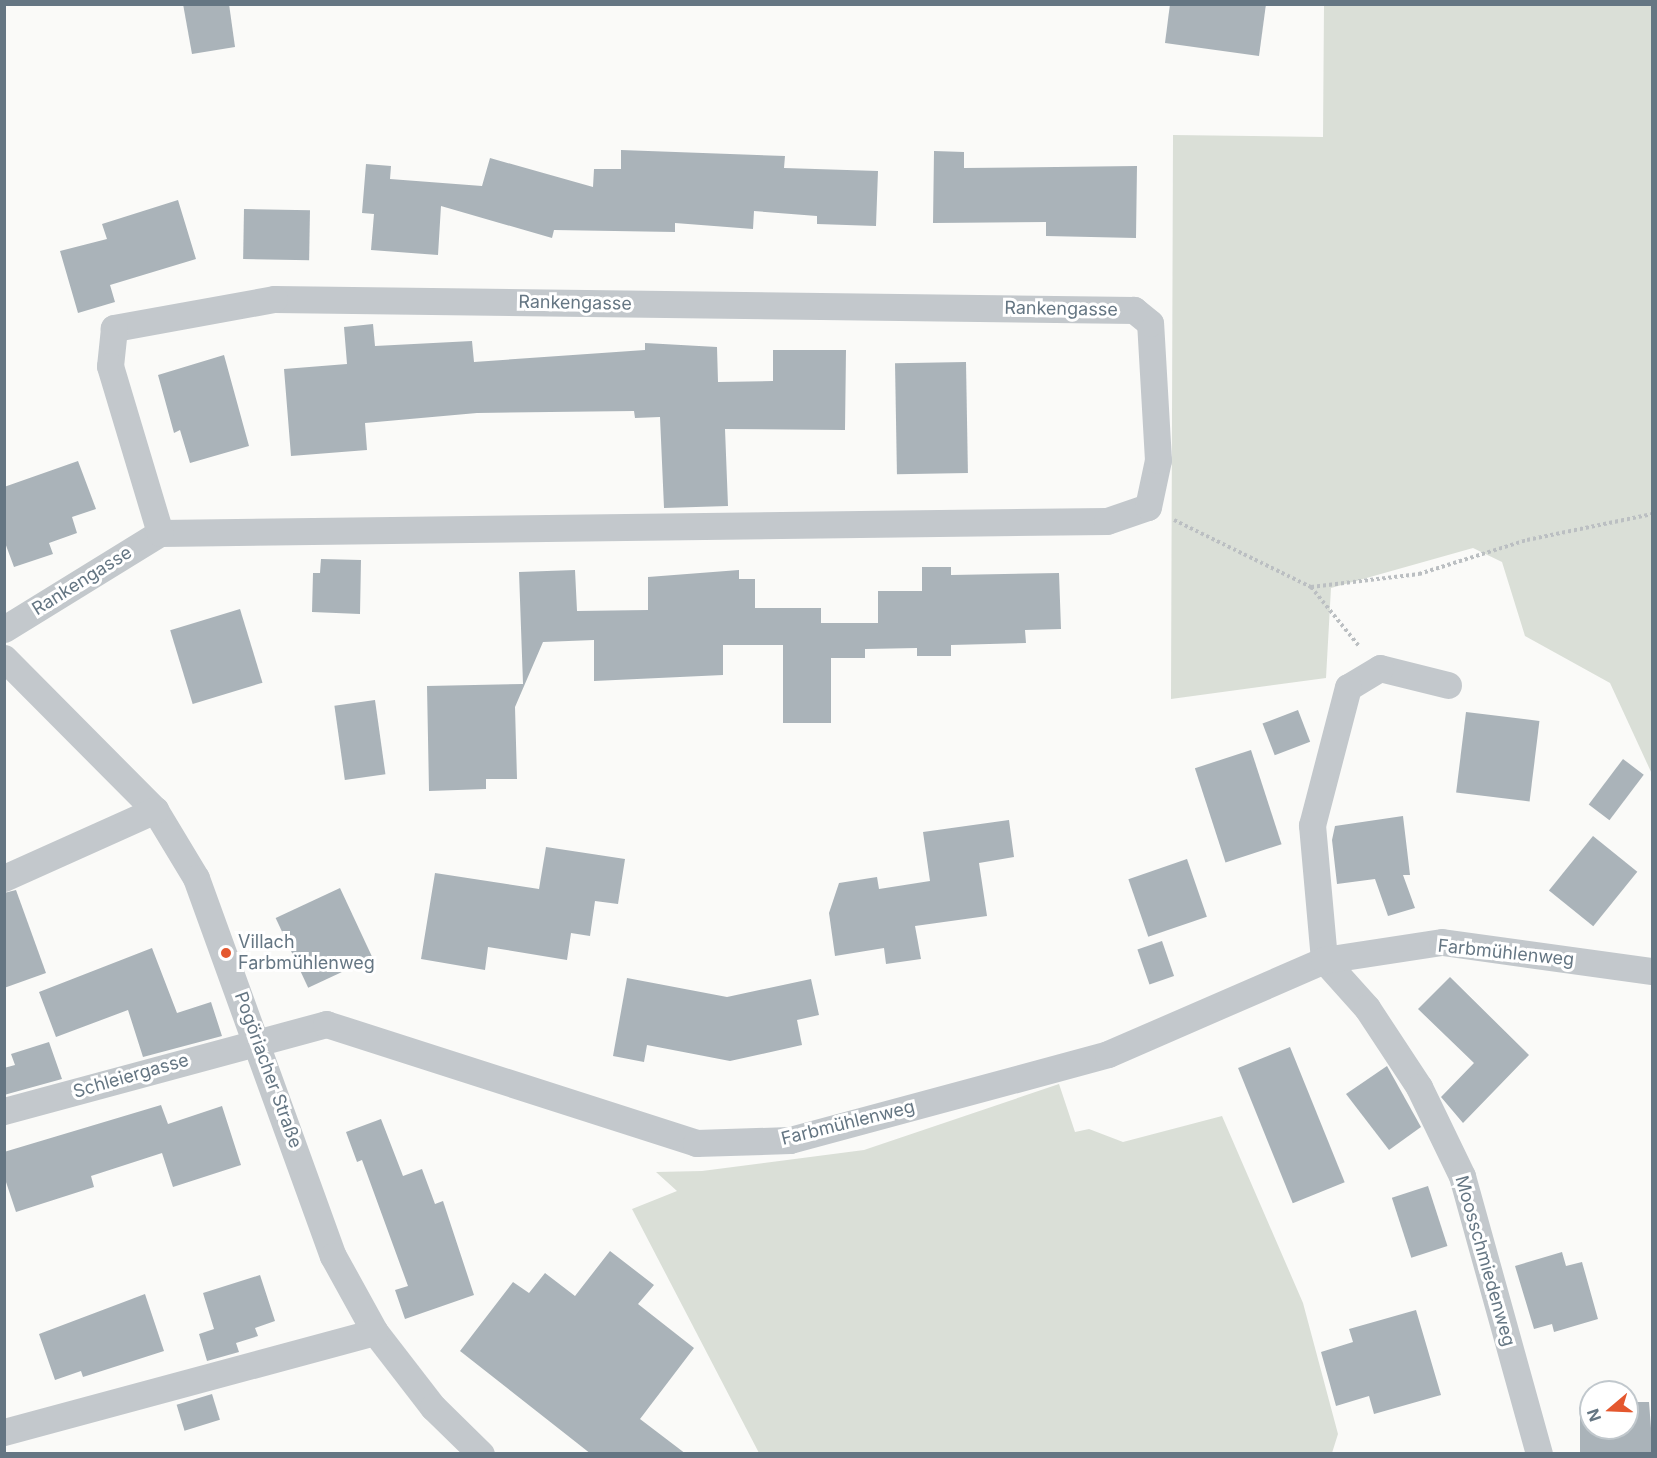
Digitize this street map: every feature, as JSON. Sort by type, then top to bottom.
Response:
[{"type":"street","name":"Rankengasse","points":[[4,629],[159,532],[110,366],[114,328],[274,299],[1134,310],[1150,323],[1158,460],[1148,507]]},
{"type":"street","points":[[159,532],[991,526],[1107,521],[1148,507]]},
{"type":"street","name":"Pogöriacher Straße","points":[[4,658],[154,810],[196,878],[258,1040],[333,1256],[375,1332],[433,1407],[481,1454]]},
{"type":"street","points":[[1324,960],[1312,825],[1348,687],[1364,673],[1380,668],[1448,685]]},
{"type":"street","points":[[4,878],[154,810]]},
{"type":"street","name":"Farbmühlenweg","points":[[258,1040],[326,1024],[696,1143],[790,1140],[1108,1054],[1324,960],[1442,942],[1653,971]]},
{"type":"street","name":"Moosschmiedenweg","points":[[1324,960],[1367,1008],[1419,1087],[1462,1176],[1539,1454]]},
{"type":"street","name":"Schleiergasse","points":[[4,1111],[258,1040]]},
{"type":"street","points":[[4,1432],[375,1332]]},
{"type":"path","points":[[1148,507],[1311,587],[1359,645],[1364,673]]},
{"type":"path","points":[[1311,587],[1419,574],[1527,540],[1653,514]]},
{"type":"shaded area","points":[[1324,5],[1652,5],[1652,774],[1610,683],[1525,636],[1502,562],[1473,548],[1331,588],[1326,678],[1171,699],[1173,135],[1323,137]]},
{"type":"shaded area","points":[[1059,1084],[1075,1132],[1089,1129],[1123,1142],[1222,1116],[1303,1303],[1338,1434],[1332,1453],[759,1453],[632,1209],[677,1191],[656,1172],[702,1171],[864,1150]]},
{"type":"building","points":[[183,4],[229,4],[235,47],[192,54]]},
{"type":"building","points":[[1170,4],[1266,4],[1259,56],[1165,43]]},
{"type":"building","points":[[621,150],[785,156],[784,168],[878,171],[876,226],[817,224],[817,216],[754,211],[753,229],[675,223],[675,232],[554,230],[552,238],[441,206],[438,255],[371,250],[374,214],[362,213],[366,164],[391,166],[390,179],[482,186],[490,158],[593,187],[594,169],[621,169]]},
{"type":"building","points":[[934,151],[964,152],[964,168],[1137,166],[1136,238],[1046,236],[1046,222],[933,223]]},
{"type":"building","points":[[178,200],[196,259],[110,285],[115,302],[78,313],[60,251],[107,239],[102,224]]},
{"type":"building","points":[[244,209],[310,210],[309,260],[243,259]]},
{"type":"building","points":[[373,324],[375,346],[472,341],[474,362],[645,350],[645,343],[717,347],[718,382],[773,381],[773,350],[846,350],[845,430],[725,429],[728,506],[664,508],[660,417],[635,418],[634,411],[477,413],[365,423],[367,450],[291,456],[284,369],[347,364],[344,327]]},
{"type":"building","points":[[224,355],[249,446],[190,463],[180,430],[174,433],[158,375]]},
{"type":"building","points":[[966,362],[968,473],[897,474],[895,363]]},
{"type":"building","points":[[78,461],[96,509],[72,517],[77,533],[49,543],[53,554],[14,567],[4,540],[4,487]]},
{"type":"building","points":[[321,559],[361,560],[360,614],[312,612],[313,573],[320,573]]},
{"type":"building","points":[[922,567],[951,567],[951,575],[1059,573],[1061,629],[1025,630],[1026,643],[951,645],[951,656],[917,656],[917,648],[865,649],[865,658],[831,658],[831,723],[783,723],[783,645],[723,645],[723,675],[594,681],[594,640],[543,642],[515,707],[517,779],[486,779],[486,789],[429,791],[427,686],[523,684],[519,572],[575,570],[577,611],[648,610],[648,577],[739,570],[739,579],[755,579],[755,608],[821,608],[821,623],[878,623],[878,591],[922,591]]},
{"type":"building","points":[[240,609],[263,683],[193,704],[170,630]]},
{"type":"building","points":[[375,700],[385,774],[345,780],[334,706]]},
{"type":"building","points":[[1298,710],[1310,742],[1275,755],[1263,724]]},
{"type":"building","points":[[1466,712],[1539,721],[1530,801],[1456,792]]},
{"type":"building","points":[[1251,750],[1282,844],[1225,862],[1195,768]]},
{"type":"building","points":[[1623,759],[1644,775],[1609,820],[1589,805]]},
{"type":"building","points":[[1403,816],[1410,875],[1403,875],[1415,908],[1388,916],[1375,879],[1337,884],[1332,840],[1335,826]]},
{"type":"building","points":[[1009,820],[1014,857],[979,863],[987,916],[915,926],[921,959],[886,964],[884,948],[835,956],[829,913],[839,883],[877,877],[879,889],[930,881],[923,832]]},
{"type":"building","points":[[1593,836],[1637,872],[1593,926],[1549,890]]},
{"type":"building","points":[[546,847],[625,859],[618,904],[595,901],[590,936],[571,933],[567,960],[488,947],[485,970],[421,959],[435,873],[539,889]]},
{"type":"building","points":[[1187,859],[1207,917],[1148,937],[1128,879]]},
{"type":"building","points":[[340,888],[373,958],[308,988],[276,918]]},
{"type":"building","points":[[16,890],[46,973],[4,988],[4,893]]},
{"type":"building","points":[[1162,941],[1174,976],[1149,984],[1137,949]]},
{"type":"building","points":[[152,948],[177,1013],[211,1002],[222,1036],[143,1057],[128,1010],[56,1037],[39,992]]},
{"type":"building","points":[[1450,977],[1529,1055],[1463,1123],[1441,1097],[1474,1063],[1418,1009]]},
{"type":"building","points":[[627,978],[727,997],[811,979],[819,1015],[797,1020],[802,1045],[730,1061],[647,1045],[644,1062],[613,1056]]},
{"type":"building","points":[[49,1042],[62,1079],[4,1095],[4,1068],[15,1065],[11,1054]]},
{"type":"building","points":[[1290,1047],[1345,1182],[1293,1203],[1238,1068]]},
{"type":"building","points":[[1387,1066],[1421,1127],[1389,1150],[1346,1094]]},
{"type":"building","points":[[161,1105],[168,1124],[222,1106],[241,1165],[173,1187],[162,1153],[91,1176],[94,1187],[16,1212],[4,1176],[4,1152]]},
{"type":"building","points":[[381,1119],[403,1176],[422,1169],[435,1204],[443,1201],[474,1295],[405,1319],[395,1290],[408,1286],[362,1160],[357,1162],[346,1132]]},
{"type":"building","points":[[1428,1186],[1447,1246],[1411,1258],[1392,1198]]},
{"type":"building","points":[[610,1251],[654,1285],[638,1304],[694,1348],[640,1419],[686,1454],[591,1454],[460,1351],[513,1282],[529,1293],[545,1273],[575,1296]]},
{"type":"building","points":[[1562,1252],[1566,1266],[1582,1262],[1598,1319],[1554,1332],[1552,1324],[1534,1329],[1515,1266]]},
{"type":"building","points":[[260,1275],[275,1321],[255,1328],[258,1336],[236,1343],[239,1352],[207,1361],[199,1334],[214,1329],[203,1293]]},
{"type":"building","points":[[145,1294],[164,1351],[83,1377],[81,1371],[55,1380],[39,1334]]},
{"type":"building","points":[[1416,1310],[1441,1395],[1374,1414],[1369,1396],[1336,1406],[1321,1352],[1353,1342],[1349,1329]]},
{"type":"building","points":[[212,1394],[220,1420],[185,1431],[177,1405]]},
{"type":"building","points":[[1639,1402],[1649,1402],[1653,1454],[1580,1454],[1580,1440],[1639,1440]]},
{"type":"place","name":"Villach Farbmühlenweg","points":[[226,953]]}]
